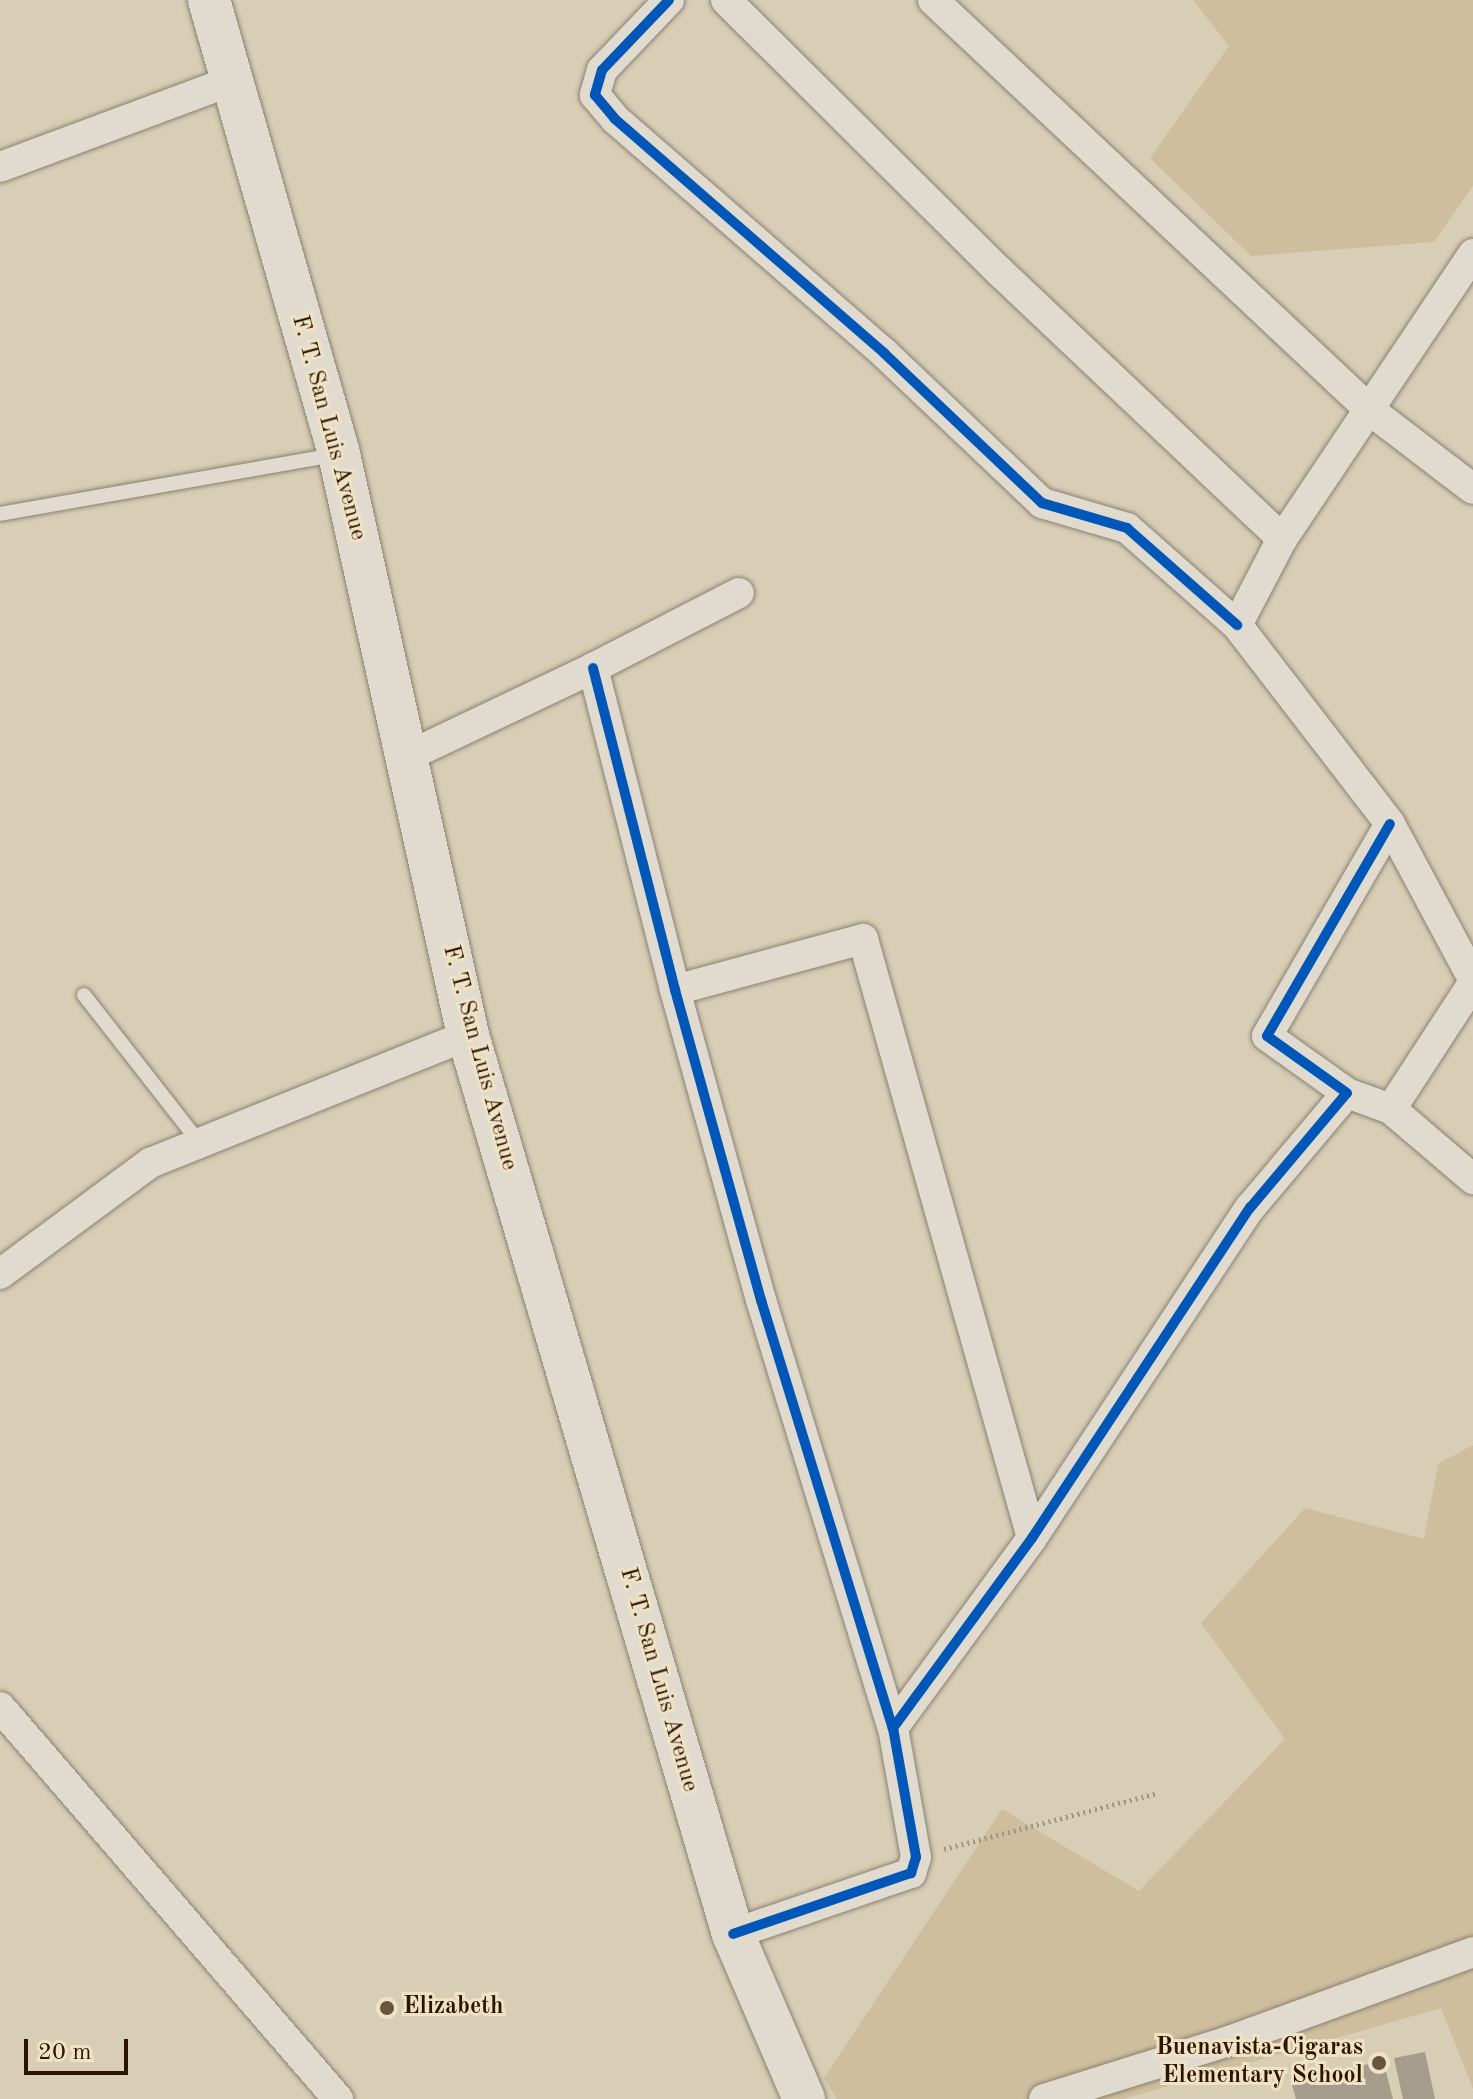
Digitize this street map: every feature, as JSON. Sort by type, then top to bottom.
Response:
[{"type":"main road","name":"F. T. San Luis Avenue","points":[[209,0],[339,454],[468,1035],[733,1934],[804,2099]]},
{"type":"street","points":[[669,0],[602,70],[595,95],[615,119],[884,353],[1042,503],[1127,528],[1237,625],[1390,824],[1473,981],[1391,1109]]},
{"type":"street","points":[[726,0],[999,271],[1282,539]]},
{"type":"street","points":[[933,0],[1371,411],[1473,489]]},
{"type":"street","points":[[0,167],[231,81]]},
{"type":"street","points":[[1237,625],[1282,539],[1371,411],[1473,254]]},
{"type":"street","points":[[408,756],[593,668],[739,593]]},
{"type":"street","points":[[593,668],[675,990],[761,1300],[893,1728],[916,1857],[911,1873],[733,1934]]},
{"type":"street","points":[[1390,824],[1267,1036],[1347,1093],[1391,1109],[1473,1179]]},
{"type":"street","points":[[675,990],[863,939],[1032,1538]]},
{"type":"street","points":[[0,1274],[150,1163],[198,1141],[468,1035]]},
{"type":"street","points":[[893,1728],[1032,1538],[1250,1208],[1347,1093]]},
{"type":"street","points":[[0,1707],[338,2099]]},
{"type":"street","points":[[1044,2099],[1229,2041],[1473,1952]]},
{"type":"lane","points":[[0,514],[339,454]]},
{"type":"lane","points":[[84,995],[198,1141]]},
{"type":"path","points":[[916,1857],[1157,1793]]},
{"type":"shaded area","points":[[1193,0],[1473,0],[1473,186],[1434,242],[1251,256],[1150,158],[1229,46]]},
{"type":"shaded area","points":[[1473,1445],[1473,2089],[1441,2008],[1123,2099],[837,2099],[824,2078],[1002,1809],[1139,1891],[1285,1739],[1201,1623],[1305,1508],[1424,1539],[1438,1464]]},
{"type":"building","points":[[1425,2052],[1435,2099],[1403,2099],[1394,2058]]},
{"type":"building","points":[[1383,2060],[1393,2099],[1296,2099],[1292,2085]]},
{"type":"cycle path","points":[[669,0],[602,70],[595,95],[615,119],[884,353],[1042,503],[1127,528],[1237,625]]},
{"type":"cycle path","points":[[593,668],[675,990],[761,1300],[893,1728],[916,1857],[911,1873],[733,1934]]},
{"type":"cycle path","points":[[893,1728],[1032,1538],[1250,1208],[1347,1093],[1267,1036],[1390,824]]},
{"type":"place","name":"Elizabeth","points":[[387,2008]]},
{"type":"place","name":"Buenavista-Cigaras Elementary School","points":[[1379,2063]]}]
